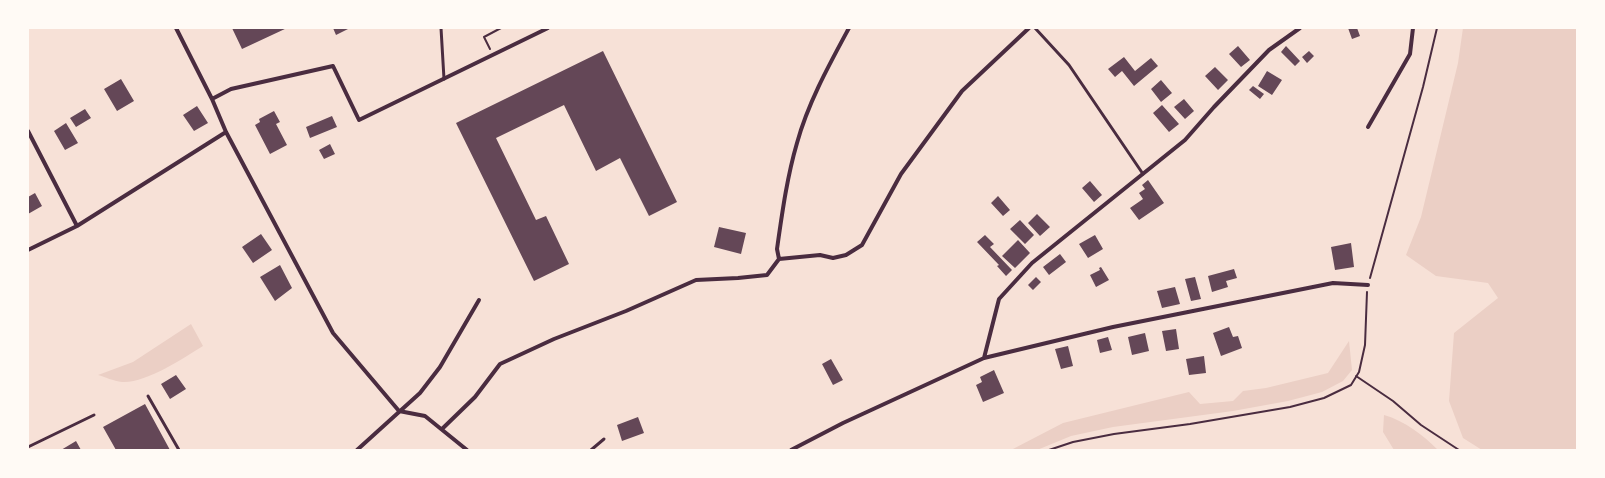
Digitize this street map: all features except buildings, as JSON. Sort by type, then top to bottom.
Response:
[{"type":"street","points":[[176,28],[212,99],[226,132],[333,333],[399,411],[425,416],[467,450]]},
{"type":"street","points":[[212,99],[231,89],[333,66],[359,120],[548,28]]},
{"type":"street","points":[[779,259],[776,249],[797,143],[810,107],[848,28]]},
{"type":"street","points":[[442,429],[475,397],[500,364],[554,339],[626,311],[696,280],[767,275],[779,259],[820,256],[832,258],[846,256],[862,245],[900,174],[962,91],[1029,28]]},
{"type":"street","points":[[984,358],[999,299],[1032,263],[1185,140],[1214,107],[1269,50],[1300,28]]},
{"type":"street","points":[[1368,127],[1410,54],[1413,28]]},
{"type":"street","points":[[28,131],[77,226]]},
{"type":"street","points":[[28,250],[77,226],[226,132]]},
{"type":"street","points":[[791,450],[843,423],[984,358],[1113,327],[1333,283],[1368,285]]},
{"type":"street","points":[[357,450],[420,393],[440,367],[479,300]]},
{"type":"lane","points":[[441,28],[444,79]]},
{"type":"lane","points":[[1035,28],[1069,64],[1143,174]]},
{"type":"lane","points":[[148,396],[179,450]]},
{"type":"lane","points":[[28,447],[94,415]]},
{"type":"lane","points":[[591,450],[604,439]]},
{"type":"path","points":[[492,55],[484,37],[501,28]]},
{"type":"path","points":[[1049,450],[1073,442],[1290,407],[1324,398],[1351,385],[1359,372],[1365,345],[1368,285],[1423,87],[1437,28]]},
{"type":"path","points":[[1356,376],[1393,401],[1421,425],[1459,450]]},
{"type":"shaded area","points":[[1463,28],[1577,28],[1577,450],[1482,450],[1463,438],[1449,401],[1454,333],[1498,298],[1488,283],[1436,276],[1406,255],[1421,217],[1458,63]]},
{"type":"shaded area","points":[[191,324],[203,346],[175,363],[152,375],[131,382],[112,380],[98,375],[133,362]]},
{"type":"shaded area","points":[[1349,341],[1352,370],[1343,381],[1322,392],[1288,401],[1233,411],[1113,427],[1071,436],[1037,450],[1011,450],[1063,423],[1189,392],[1200,404],[1233,401],[1243,391],[1266,388],[1328,373]]},
{"type":"shaded area","points":[[1384,415],[1413,429],[1438,450],[1394,450],[1383,432]]}]
